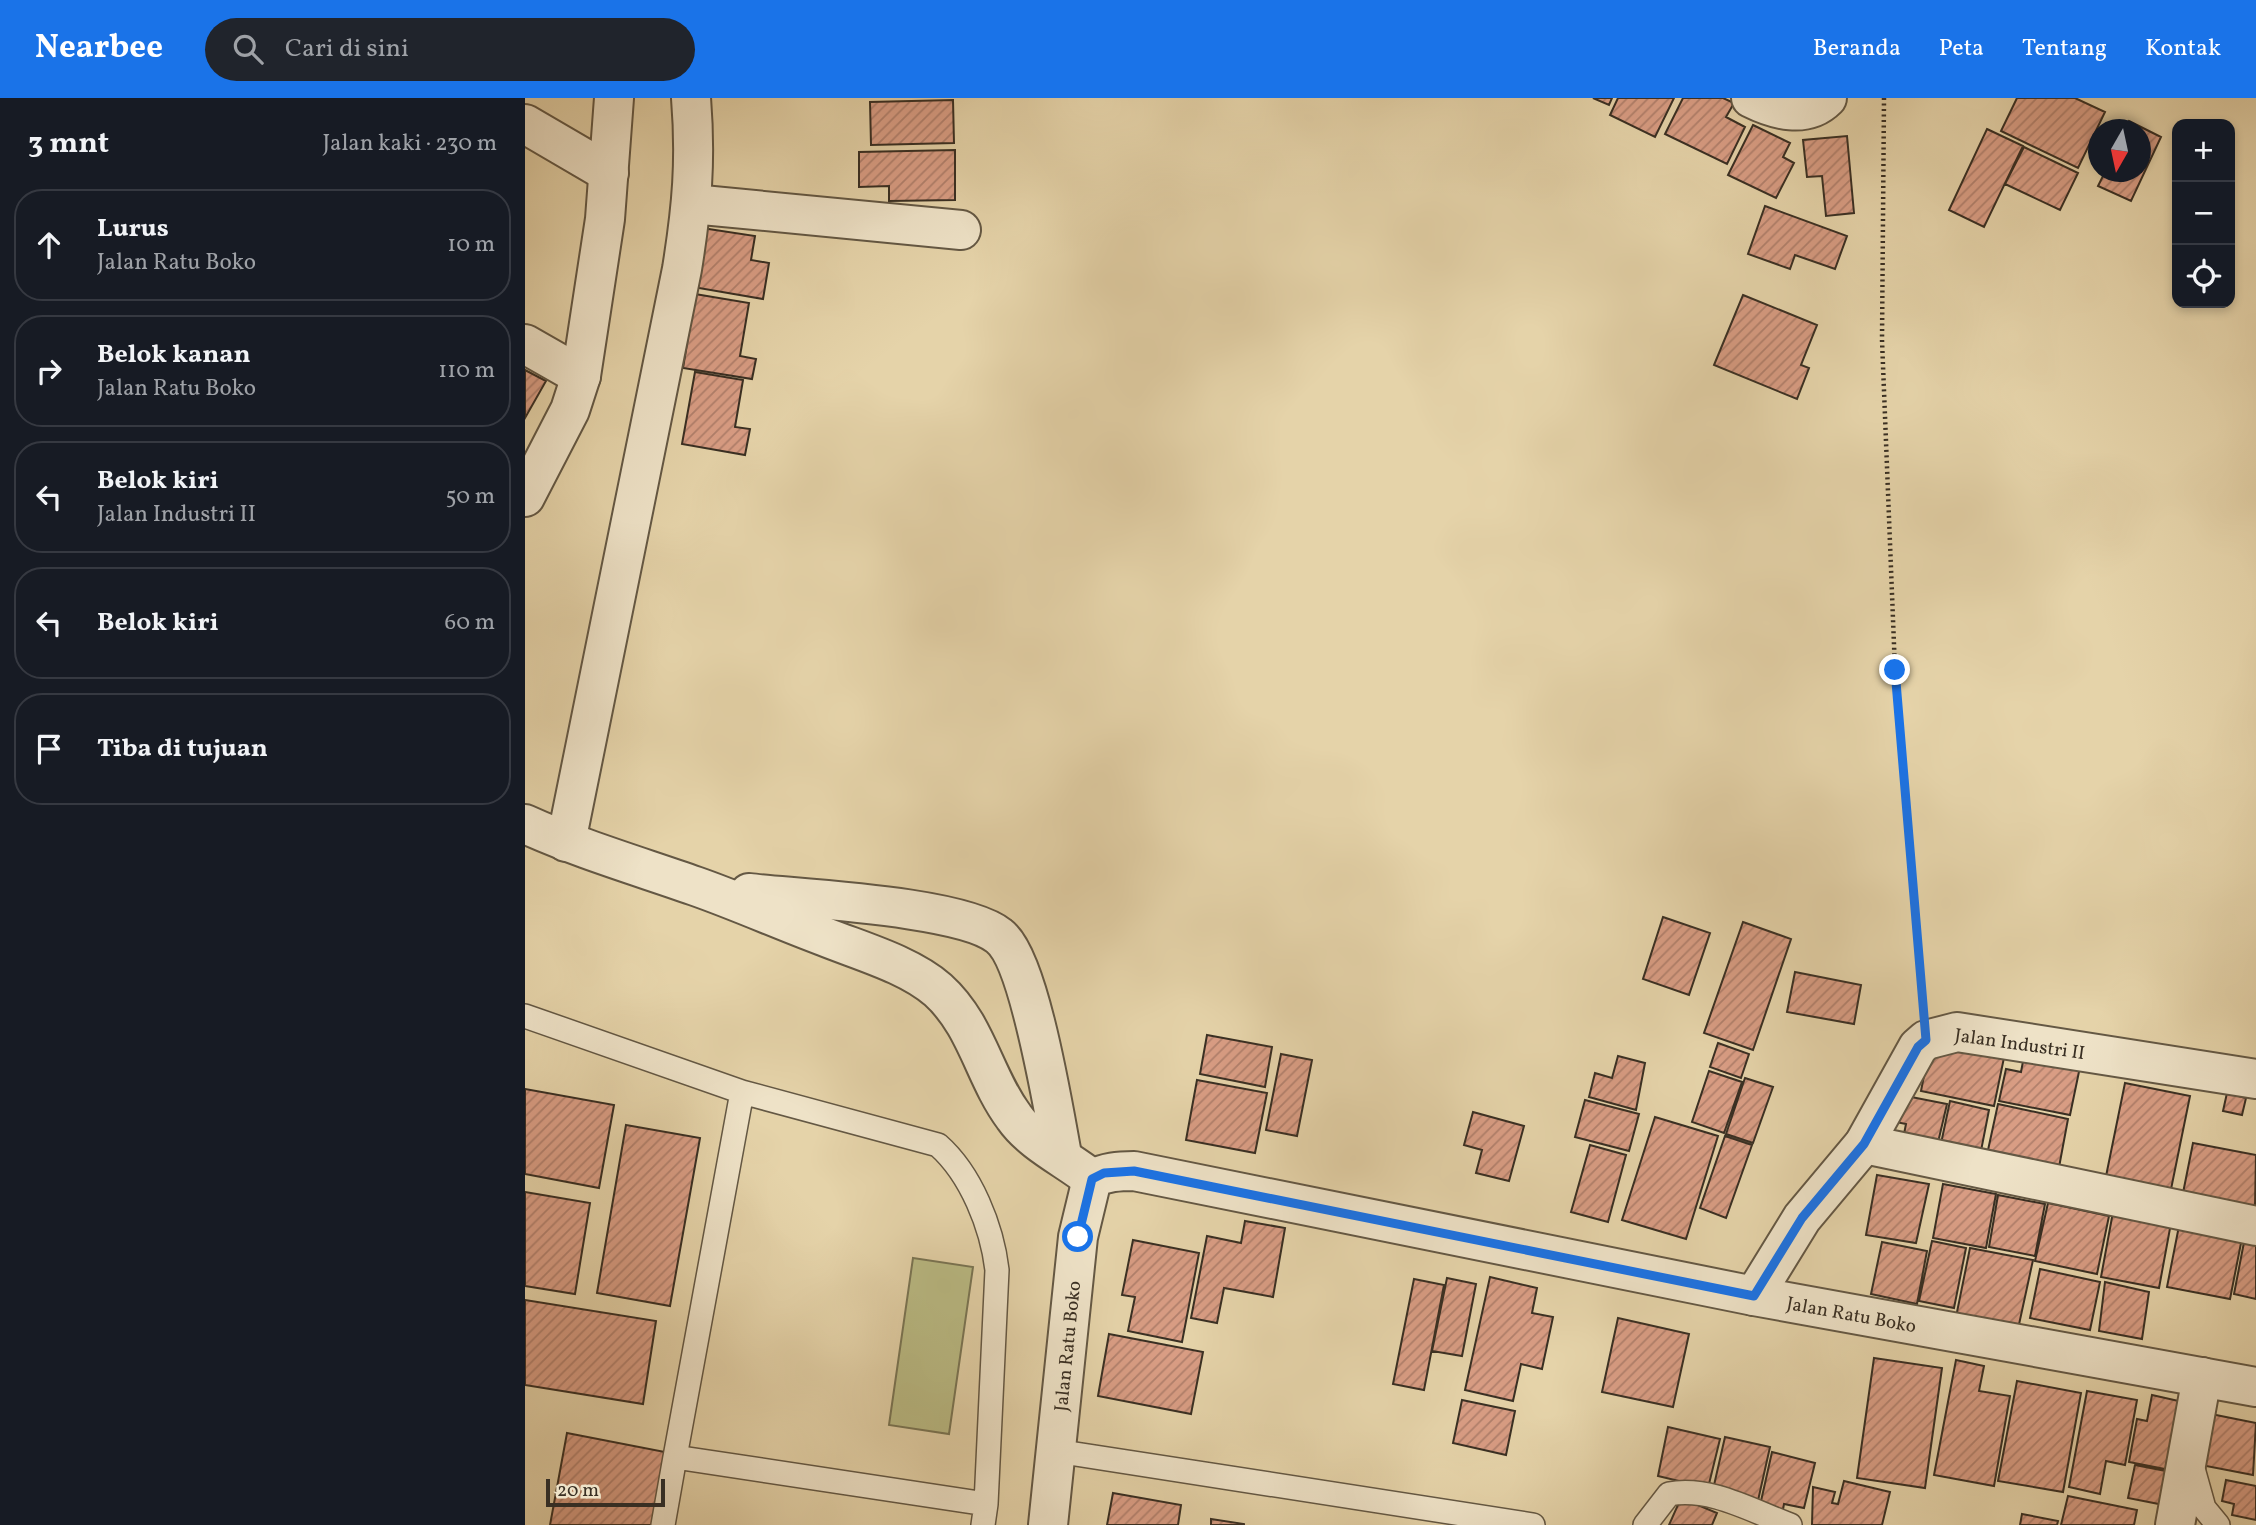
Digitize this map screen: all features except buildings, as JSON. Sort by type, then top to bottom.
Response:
[{"type":"street","points":[[525,497],[570,410],[581,376],[609,173],[614,98]]},
{"type":"street","points":[[566,842],[682,269],[692,204],[695,154],[691,98]]},
{"type":"street","points":[[1751,98],[1791,111],[1813,107],[1827,98]]},
{"type":"street","points":[[525,124],[609,173]]},
{"type":"street","points":[[692,204],[961,230]]},
{"type":"street","points":[[525,344],[581,376]]},
{"type":"street","points":[[525,824],[566,842],[698,887],[871,955],[937,989],[955,1007],[972,1034],[994,1084],[1014,1117],[1032,1138],[1062,1155],[1092,1179]]},
{"type":"street","points":[[698,887],[942,915],[975,924],[1000,936],[1010,950],[1026,994],[1062,1155]]},
{"type":"street","name":"Jalan Industri II","points":[[1754,1296],[1802,1218],[1864,1144],[1918,1047],[1926,1040],[1957,1032],[2256,1079]]},
{"type":"street","points":[[1864,1144],[2256,1226]]},
{"type":"street","name":"Jalan Ratu Boko","points":[[1048,1525],[1078,1237],[1092,1179],[1104,1173],[1134,1171],[1754,1296],[2202,1377],[2254,1378]]},
{"type":"street","points":[[2175,1525],[2202,1377]]},
{"type":"lane","points":[[525,1016],[743,1092],[938,1145],[952,1157],[985,1218],[994,1245],[997,1270],[985,1514],[675,1457]]},
{"type":"lane","points":[[663,1525],[743,1092]]},
{"type":"lane","points":[[1056,1451],[1533,1525]]},
{"type":"lane","points":[[2188,1452],[2204,1508],[2218,1525]]},
{"type":"lane","points":[[1645,1525],[1669,1494],[1686,1491],[1702,1492],[1790,1525]]},
{"type":"path","points":[[1884,98],[1882,340],[1895,670],[1926,1040]]},
{"type":"green space","points":[[913,1258],[973,1267],[949,1434],[889,1425]]},
{"type":"route","points":[[1078,1237],[1092,1179],[1104,1173],[1134,1171],[1754,1296],[1802,1218],[1864,1144],[1918,1047],[1926,1040],[1895,670]]}]
